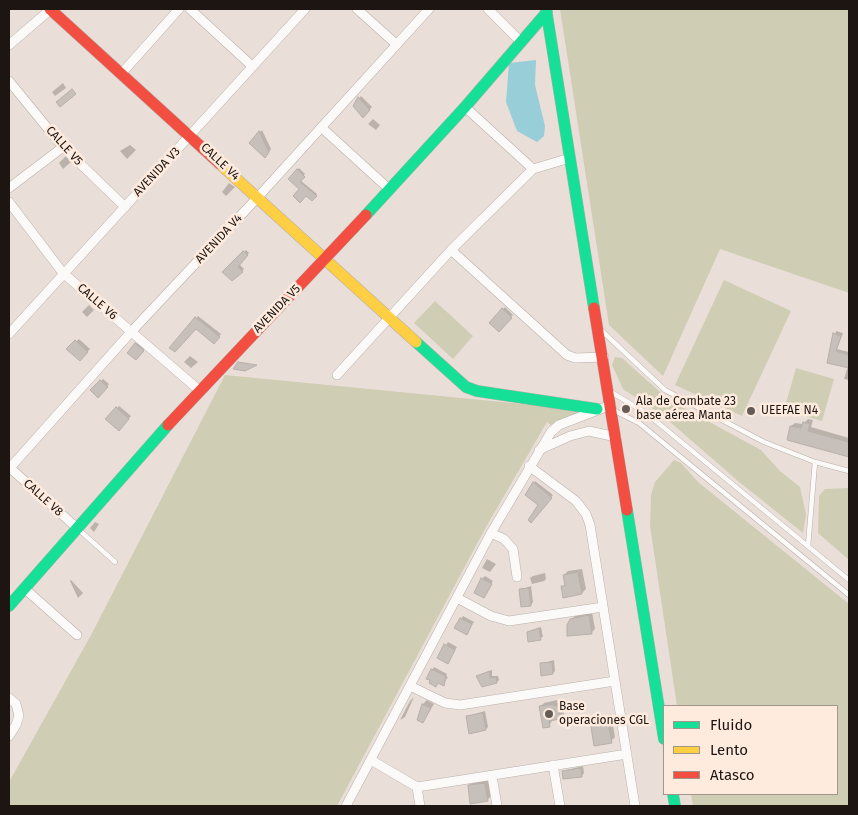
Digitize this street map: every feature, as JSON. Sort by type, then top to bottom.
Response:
[{"type":"street","points":[[9,44],[51,9]]},
{"type":"street","name":"CALLE V4","points":[[51,9],[466,387],[478,391],[597,409]]},
{"type":"street","points":[[121,74],[179,9]]},
{"type":"street","points":[[190,9],[252,66]]},
{"type":"street","name":"AVENIDA V3","points":[[9,334],[305,9]]},
{"type":"street","points":[[357,9],[396,44]]},
{"type":"street","name":"AVENIDA V4","points":[[9,468],[131,332],[258,198],[429,9]]},
{"type":"street","points":[[488,9],[520,41]]},
{"type":"street","points":[[546,10],[604,357],[663,733]]},
{"type":"street","name":"AVENIDA V5","points":[[9,606],[199,390],[326,259],[465,107],[546,10]]},
{"type":"street","name":"CALLE V5","points":[[9,81],[63,147],[125,208]]},
{"type":"street","points":[[465,107],[533,170]]},
{"type":"street","points":[[322,128],[389,189]]},
{"type":"street","points":[[9,188],[63,147]]},
{"type":"street","points":[[337,375],[450,250],[533,170],[570,158]]},
{"type":"street","name":"CALLE V6","points":[[9,202],[63,273],[199,390]]},
{"type":"street","points":[[450,250],[567,356],[575,358],[604,357]]},
{"type":"street","points":[[346,806],[491,533],[529,466],[551,432],[559,425],[597,409],[612,407]]},
{"type":"street","points":[[539,450],[570,436],[588,431],[616,437]]},
{"type":"street","points":[[529,466],[576,501],[586,514],[593,537],[635,806]]},
{"type":"street","name":"CALLE V8","points":[[9,468],[77,528]]},
{"type":"street","points":[[491,533],[504,539],[513,549],[517,577]]},
{"type":"street","points":[[24,588],[77,635]]},
{"type":"street","points":[[457,598],[491,616],[510,621],[603,607]]},
{"type":"street","points":[[410,686],[445,703],[460,705],[616,681]]},
{"type":"street","points":[[9,736],[16,726],[19,716],[12,701]]},
{"type":"street","points":[[371,760],[417,787],[627,754]]},
{"type":"street","points":[[553,766],[560,806]]},
{"type":"street","points":[[492,776],[497,806]]},
{"type":"street","points":[[417,787],[420,806]]},
{"type":"lane","points":[[599,328],[666,390],[764,442],[815,462],[849,471]]},
{"type":"lane","points":[[609,390],[646,413],[849,580]]},
{"type":"lane","points":[[612,407],[639,422],[849,595]]},
{"type":"lane","points":[[808,546],[815,462]]},
{"type":"lane","points":[[77,528],[115,562]]},
{"type":"shaded area","points":[[560,9],[849,9],[849,293],[720,249],[663,376],[609,325]]},
{"type":"shaded area","points":[[724,280],[791,311],[742,416],[675,385]]},
{"type":"shaded area","points":[[435,301],[473,336],[453,359],[414,323]]},
{"type":"shaded area","points":[[615,357],[622,358],[669,400],[761,450],[780,471],[800,487],[806,514],[803,533],[738,481],[662,415],[623,389],[612,365]]},
{"type":"shaded area","points":[[796,368],[834,379],[822,421],[784,410]]},
{"type":"shaded area","points":[[225,375],[554,407],[581,412],[551,425],[547,422],[486,527],[337,806],[9,806],[9,782],[91,635]]},
{"type":"shaded area","points":[[674,460],[681,463],[698,482],[849,604],[849,806],[693,806],[691,795],[838,795],[838,705],[677,705],[650,526],[651,495],[655,482]]},
{"type":"shaded area","points":[[849,488],[849,560],[818,533],[819,496],[825,489]]},
{"type":"water","points":[[536,60],[535,85],[545,126],[544,136],[537,142],[517,131],[506,102],[509,63]]},
{"type":"building","points":[[72,89],[76,94],[60,107],[56,102]]},
{"type":"building","points":[[358,97],[370,110],[363,118],[353,106]]},
{"type":"building","points":[[259,131],[269,152],[265,158],[249,143]]},
{"type":"building","points":[[297,169],[305,177],[300,182],[317,196],[312,201],[306,196],[300,203],[293,196],[299,189],[288,179]]},
{"type":"building","points":[[243,251],[248,255],[238,267],[243,272],[232,281],[222,272]]},
{"type":"building","points":[[502,308],[512,318],[499,332],[489,323]]},
{"type":"building","points":[[195,317],[220,337],[214,344],[196,329],[175,352],[169,348]]},
{"type":"building","points":[[833,333],[841,336],[836,351],[849,355],[849,368],[827,363]]},
{"type":"building","points":[[75,340],[88,352],[80,361],[66,349]]},
{"type":"building","points":[[135,343],[144,351],[136,360],[127,353]]},
{"type":"building","points":[[238,362],[257,365],[245,371],[233,369]]},
{"type":"building","points":[[100,380],[108,387],[98,398],[90,390]]},
{"type":"building","points":[[116,407],[129,419],[119,431],[105,419]]},
{"type":"building","points":[[803,422],[810,424],[808,431],[849,442],[849,457],[787,440],[790,426],[801,428]]},
{"type":"building","points":[[533,482],[552,498],[531,523],[528,520],[538,505],[525,495]]},
{"type":"building","points":[[578,572],[582,594],[563,598],[561,586],[565,586],[563,575]]},
{"type":"building","points":[[481,578],[492,584],[484,598],[474,593]]},
{"type":"building","points":[[529,588],[531,606],[521,607],[519,589]]},
{"type":"building","points":[[589,615],[592,634],[567,636],[567,625],[570,619]]},
{"type":"building","points":[[460,618],[472,624],[467,635],[454,628]]},
{"type":"building","points":[[539,628],[541,640],[528,642],[527,632]]},
{"type":"building","points":[[444,644],[455,650],[448,664],[437,658]]},
{"type":"building","points":[[552,662],[553,674],[541,676],[540,663]]},
{"type":"building","points":[[431,669],[446,676],[444,686],[438,683],[436,687],[429,683],[430,680],[426,679]]},
{"type":"building","points":[[490,671],[490,678],[496,677],[497,683],[482,687],[476,676]]},
{"type":"building","points":[[422,704],[431,708],[423,723],[417,720]]},
{"type":"building","points":[[554,704],[554,706],[558,705],[560,719],[549,721],[550,727],[543,728],[539,706]]},
{"type":"building","points":[[483,713],[486,730],[469,734],[466,716]]},
{"type":"building","points":[[607,717],[612,743],[594,746],[590,720]]},
{"type":"building","points":[[581,768],[582,777],[563,779],[562,771]]},
{"type":"building","points":[[485,783],[488,801],[470,804],[468,785]]},
{"type":"traffic: fast","points":[[546,9],[594,308]]},
{"type":"traffic: fast","points":[[366,215],[465,107],[547,12]]},
{"type":"traffic: fast","points":[[416,342],[466,387],[477,391],[597,409]]},
{"type":"traffic: fast","points":[[9,606],[168,425]]},
{"type":"traffic: fast","points":[[627,510],[663,733]]},
{"type":"traffic: fast","points":[[673,795],[675,806]]},
{"type":"traffic: slow","points":[[220,164],[416,342]]},
{"type":"traffic: jam","points":[[50,9],[220,164]]},
{"type":"traffic: jam","points":[[168,425],[366,215]]},
{"type":"traffic: jam","points":[[594,308],[627,510]]},
{"type":"place","name":"Ala de Combate 23 base aérea Manta","points":[[626,409]]},
{"type":"place","name":"UEEFAE N4","points":[[751,411]]},
{"type":"place","name":"Base operaciones CGL","points":[[549,714]]}]
